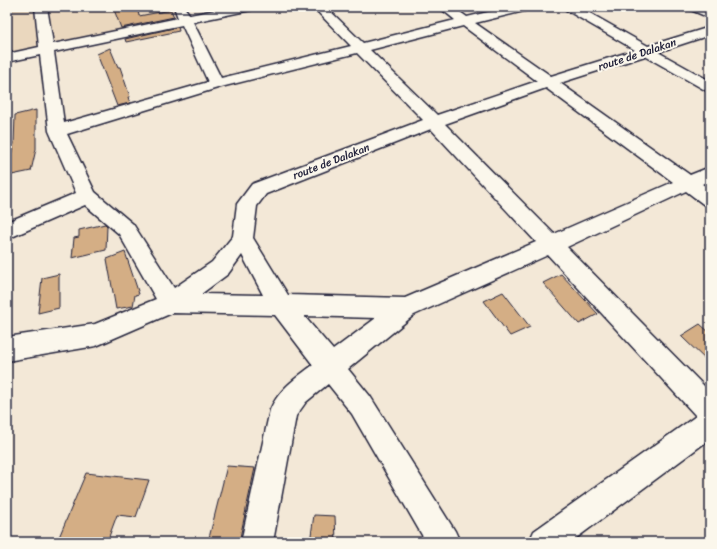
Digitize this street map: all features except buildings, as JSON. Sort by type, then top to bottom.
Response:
[{"type":"street","points":[[41,7],[57,131],[87,196],[126,229],[171,303]]},
{"type":"street","points":[[178,7],[186,20],[216,84]]},
{"type":"street","points":[[7,58],[247,7]]},
{"type":"street","points":[[319,7],[434,122],[710,411]]},
{"type":"street","points":[[445,7],[710,199]]},
{"type":"street","points":[[57,131],[216,84],[524,7]]},
{"type":"street","points":[[570,7],[710,87]]},
{"type":"street","points":[[695,7],[710,14]]},
{"type":"street","name":"route de Dalakan","points":[[243,238],[247,204],[259,189],[434,122],[548,82],[710,31]]},
{"type":"street","points":[[257,542],[284,410],[297,392],[406,308],[551,245],[710,173]]},
{"type":"street","points":[[7,231],[87,196]]},
{"type":"street","points":[[7,349],[96,335],[171,303],[220,268],[243,238],[281,304],[361,405],[444,542]]},
{"type":"street","points":[[171,303],[281,304],[406,308]]},
{"type":"street","points":[[545,542],[710,422]]},
{"type":"shaded area","points":[[7,7],[172,7],[179,19],[7,55]]}]
